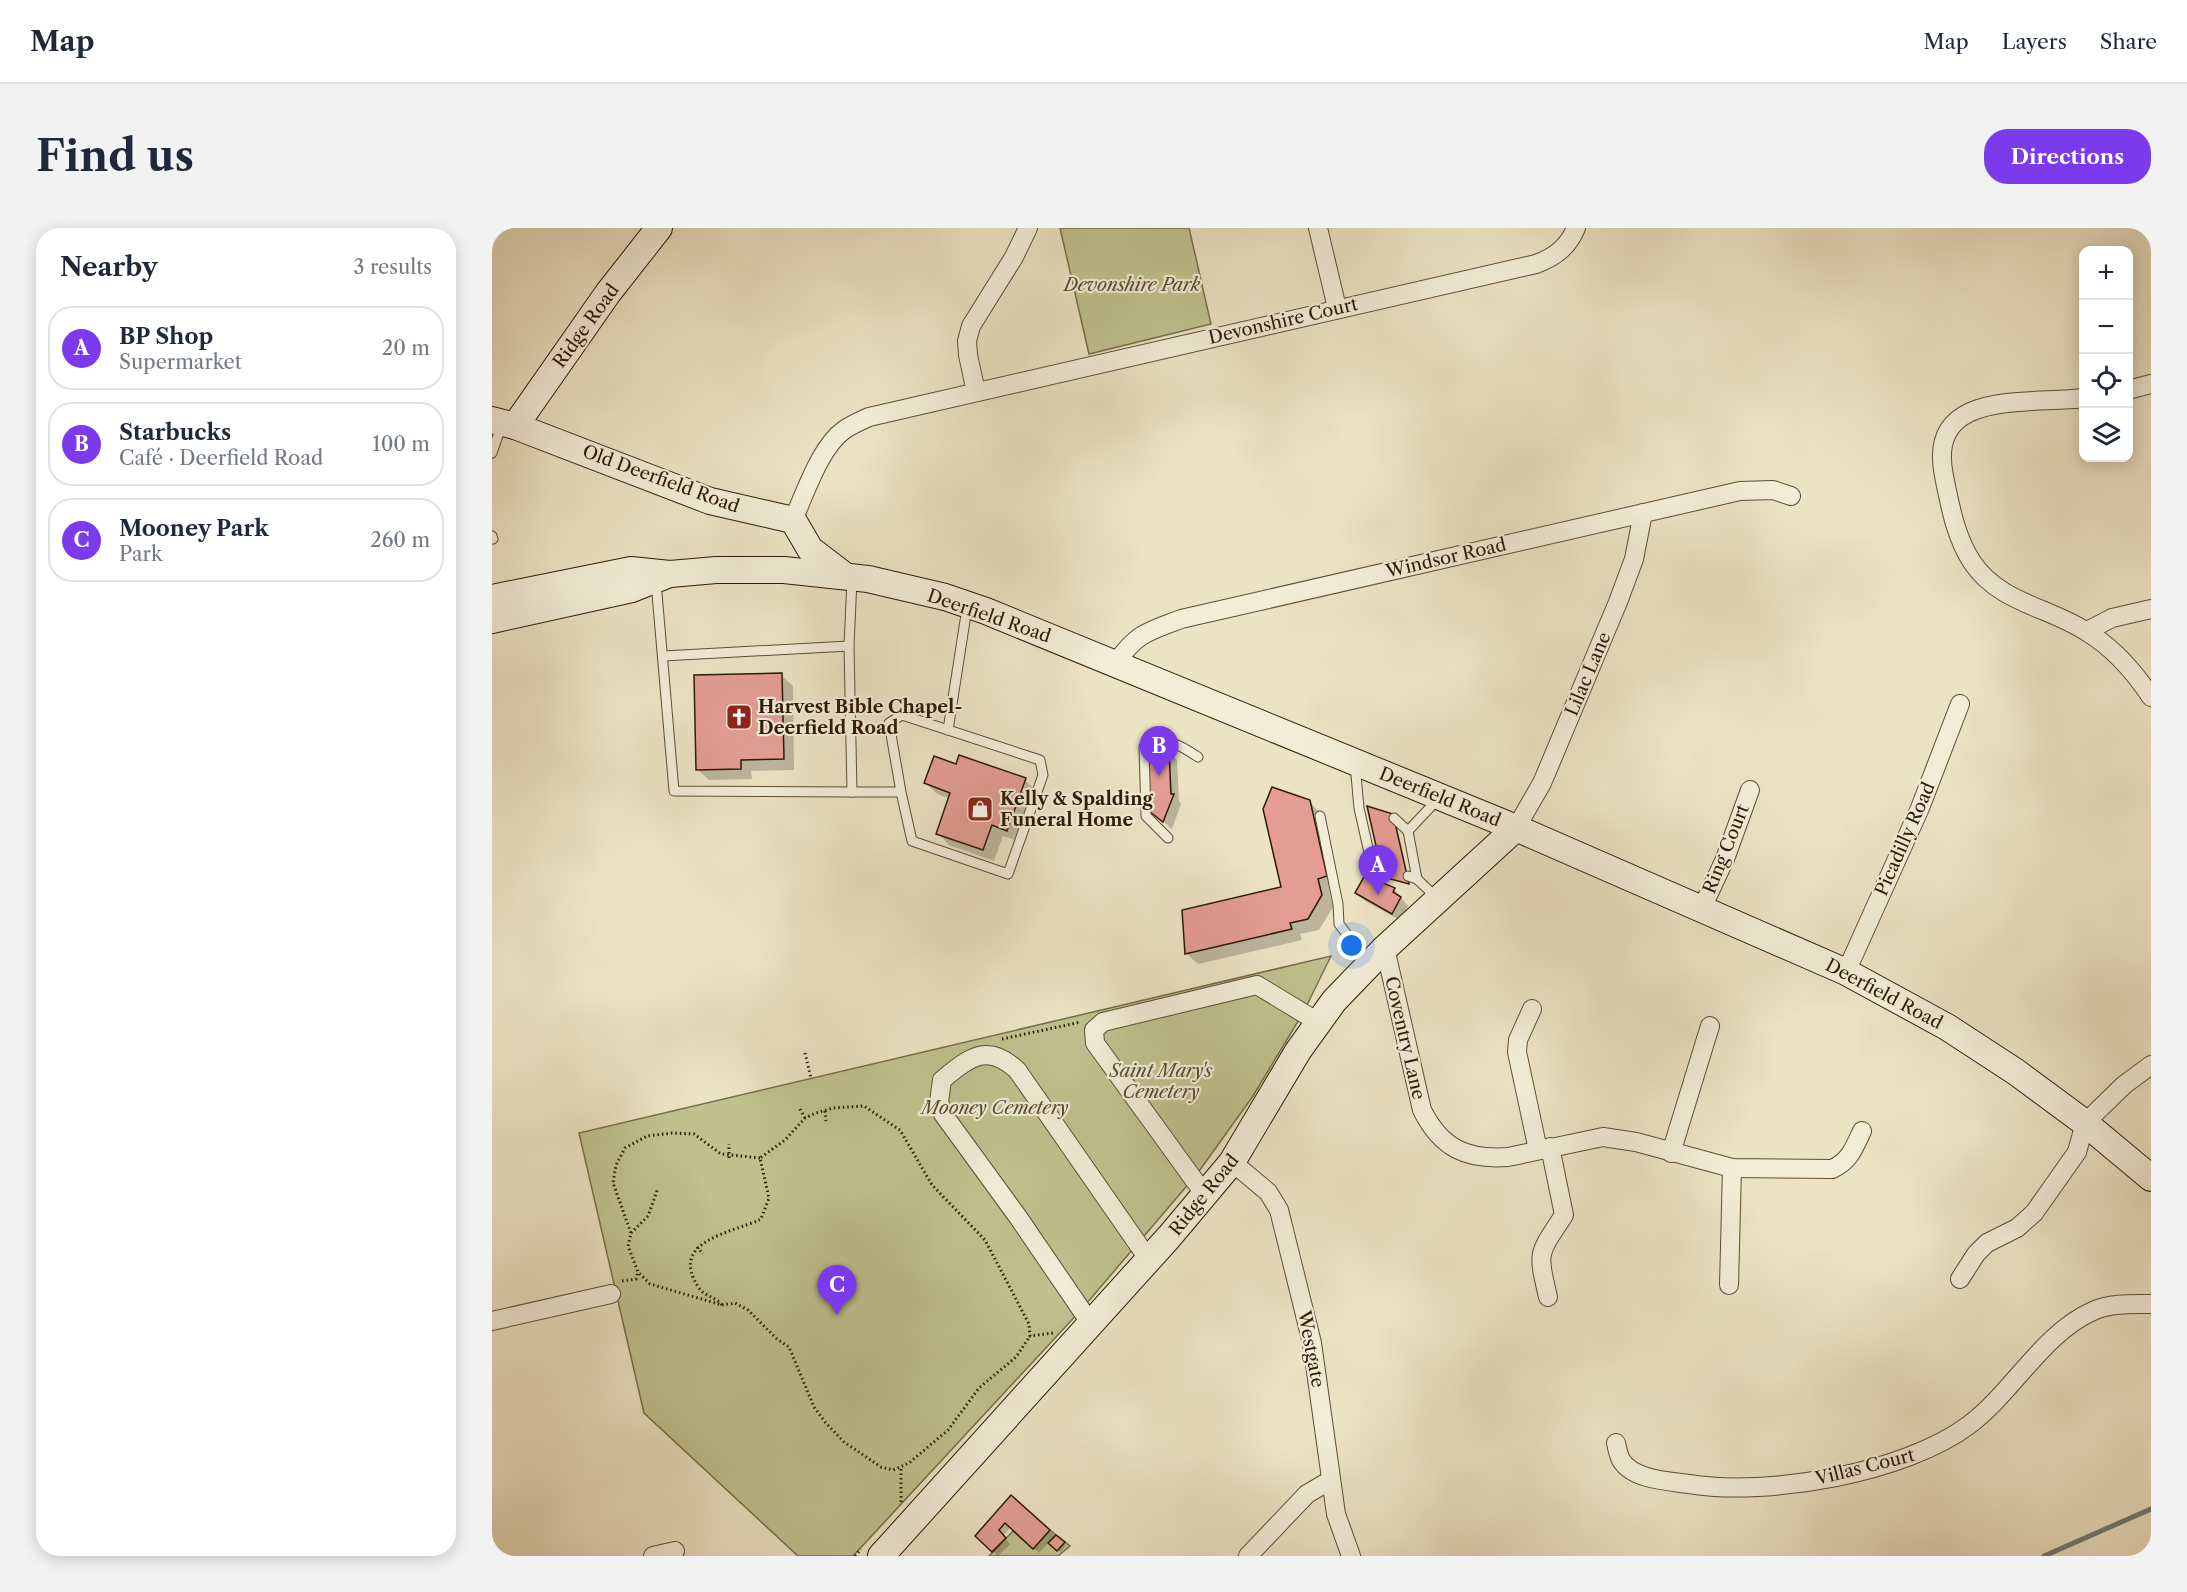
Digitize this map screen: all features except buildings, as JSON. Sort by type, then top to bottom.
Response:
[{"type":"main road","name":"Ridge Road","points":[[503,423],[659,228]]},
{"type":"main road","name":"Old Deerfield Road","points":[[503,423],[710,501],[793,520]]},
{"type":"main road","points":[[793,520],[810,549],[848,576]]},
{"type":"main road","name":"Deerfield Road","points":[[492,598],[631,570],[663,577]]},
{"type":"main road","name":"Deerfield Road","points":[[492,620],[632,589],[663,577],[716,570],[784,570],[848,576],[967,604],[1516,828],[1846,972],[1947,1027],[2016,1072],[2085,1123],[2151,1178]]},
{"type":"main road","name":"Ridge Road","points":[[881,1556],[1086,1317],[1149,1260],[1205,1195],[1232,1162],[1318,1022],[1377,956],[1516,828]]},
{"type":"street","points":[[976,392],[968,355],[970,326],[1004,275],[1028,228]]},
{"type":"street","points":[[1318,228],[1337,308]]},
{"type":"street","name":"Devonshire Court","points":[[793,520],[825,453],[843,431],[868,417],[1536,264],[1560,252],[1571,240],[1576,228]]},
{"type":"street","points":[[2133,389],[2151,384]]},
{"type":"street","points":[[2079,398],[2005,403],[1977,408],[1959,417],[1946,431],[1941,463],[1947,493],[1959,537],[1972,563],[1994,586],[2017,600],[2087,631],[2120,659],[2151,697]]},
{"type":"street","name":"Windsor Road","points":[[1116,663],[1131,642],[1142,633],[1180,619],[1740,491],[1773,490],[1791,496]]},
{"type":"street","name":"Lilac Lane","points":[[1516,828],[1542,783],[1618,602],[1634,559],[1643,513]]},
{"type":"street","points":[[2087,631],[2112,618],[2151,609]]},
{"type":"street","name":"Picadilly Road","points":[[1846,972],[1920,808],[1960,704]]},
{"type":"street","name":"Ring Court","points":[[1702,908],[1725,859],[1750,790]]},
{"type":"street","name":"Coventry Lane","points":[[1377,956],[1418,1098],[1431,1128],[1442,1140],[1463,1153],[1491,1158],[1603,1137],[1636,1142],[1671,1154],[1732,1168],[1832,1169],[1843,1165],[1851,1155],[1862,1131]]},
{"type":"street","points":[[1205,1195],[1095,1043],[1096,1028],[1102,1022],[1257,985],[1318,1022]]},
{"type":"street","points":[[1532,1009],[1518,1040],[1516,1052],[1564,1215],[1541,1251],[1539,1260],[1548,1297]]},
{"type":"street","points":[[1671,1154],[1710,1026]]},
{"type":"street","points":[[1086,1317],[943,1114],[939,1096],[942,1080],[982,1054],[996,1055],[1017,1070],[1149,1260]]},
{"type":"street","points":[[1959,1279],[1976,1254],[1987,1243],[2017,1228],[2034,1213],[2077,1152],[2085,1123],[2124,1085],[2151,1065]]},
{"type":"street","name":"Westgate","points":[[1232,1162],[1268,1192],[1279,1210],[1312,1343],[1336,1514],[1351,1556]]},
{"type":"street","points":[[1729,1285],[1732,1168]]},
{"type":"street","points":[[492,1321],[611,1294]]},
{"type":"street","name":"Villas Court","points":[[1616,1443],[1622,1461],[1641,1474],[1706,1487],[1744,1489],[1782,1487],[1877,1466],[1923,1452],[1971,1424],[2071,1323],[2094,1311],[2117,1304],[2151,1304]]},
{"type":"street","points":[[1248,1556],[1307,1494],[1331,1480]]},
{"type":"street","points":[[653,1556],[675,1551]]},
{"type":"lane","points":[[492,453],[503,423]]},
{"type":"lane","points":[[848,576],[852,792]]},
{"type":"lane","points":[[663,577],[663,656],[674,791],[901,792]]},
{"type":"lane","points":[[948,730],[967,604]]},
{"type":"lane","points":[[663,656],[849,646]]},
{"type":"lane","points":[[902,715],[1040,760],[1043,775],[1008,874],[912,841],[901,792],[889,723],[902,715]]},
{"type":"lane","points":[[1168,838],[1146,816],[1144,747],[1160,740],[1178,744],[1198,757]]},
{"type":"lane","points":[[1355,762],[1367,847],[1372,866],[1382,869]]},
{"type":"lane","points":[[1408,831],[1439,797]]},
{"type":"lane","points":[[1320,816],[1338,904],[1339,924],[1377,956]]},
{"type":"lane","points":[[1395,818],[1408,831],[1414,862],[1413,878],[1439,899]]},
{"type":"lane","points":[[1363,829],[1374,832]]},
{"type":"lane","points":[[1399,838],[1410,842]]},
{"type":"lane","points":[[1367,847],[1378,851]]},
{"type":"lane","points":[[1403,859],[1414,862]]},
{"type":"path","points":[[982,1054],[997,1041],[1083,1022],[1096,1028]]},
{"type":"path","points":[[805,1053],[812,1078]]},
{"type":"path","points":[[631,1233],[613,1184],[616,1165],[625,1148],[647,1136],[672,1133],[694,1134],[721,1154],[760,1158],[785,1140],[805,1118],[825,1110],[864,1106],[900,1130],[932,1185],[985,1240],[1029,1324],[1030,1336],[1016,1357],[979,1388],[948,1430],[909,1463],[893,1470],[881,1467],[844,1442],[825,1422],[814,1407],[789,1347],[777,1339],[748,1310],[735,1303],[722,1305],[650,1284],[638,1272],[628,1246],[631,1233],[648,1216],[658,1188]]},
{"type":"path","points":[[800,1109],[805,1118]]},
{"type":"path","points":[[825,1110],[826,1121]]},
{"type":"path","points":[[729,1144],[729,1156]]},
{"type":"path","points":[[722,1305],[700,1290],[691,1273],[691,1257],[697,1248],[708,1239],[761,1219],[769,1198],[760,1158]]},
{"type":"path","points":[[697,1248],[703,1254]]},
{"type":"path","points":[[1030,1336],[1064,1331],[1086,1317]]},
{"type":"green space","name":"Devonshire Park","points":[[1060,228],[1189,228],[1211,324],[1089,354]]},
{"type":"green space","points":[[1331,956],[1303,1013],[1253,1096],[1197,1174],[1081,1310],[853,1556],[798,1556],[644,1413],[579,1133]]},
{"type":"green space","points":[[1050,1530],[1070,1546],[1058,1556],[989,1556],[1013,1531],[1033,1549]]},
{"type":"waterway","points":[[2044,1556],[2151,1509]]},
{"type":"place","name":"Harvest Bible Chapel- Deerfield Road","points":[[739,717]]},
{"type":"place","name":"Starbucks","points":[[1159,776]]},
{"type":"place","name":"Kelly & Spalding Funeral Home","points":[[980,809]]},
{"type":"place","name":"BP Shop","points":[[1378,895]]},
{"type":"place","name":"Mooney Park","points":[[837,1315]]},
{"type":"park label","name":"Saint Mary's Cemetery","points":[[1161,1081]]},
{"type":"park label","name":"Mooney Cemetery","points":[[995,1108]]}]
